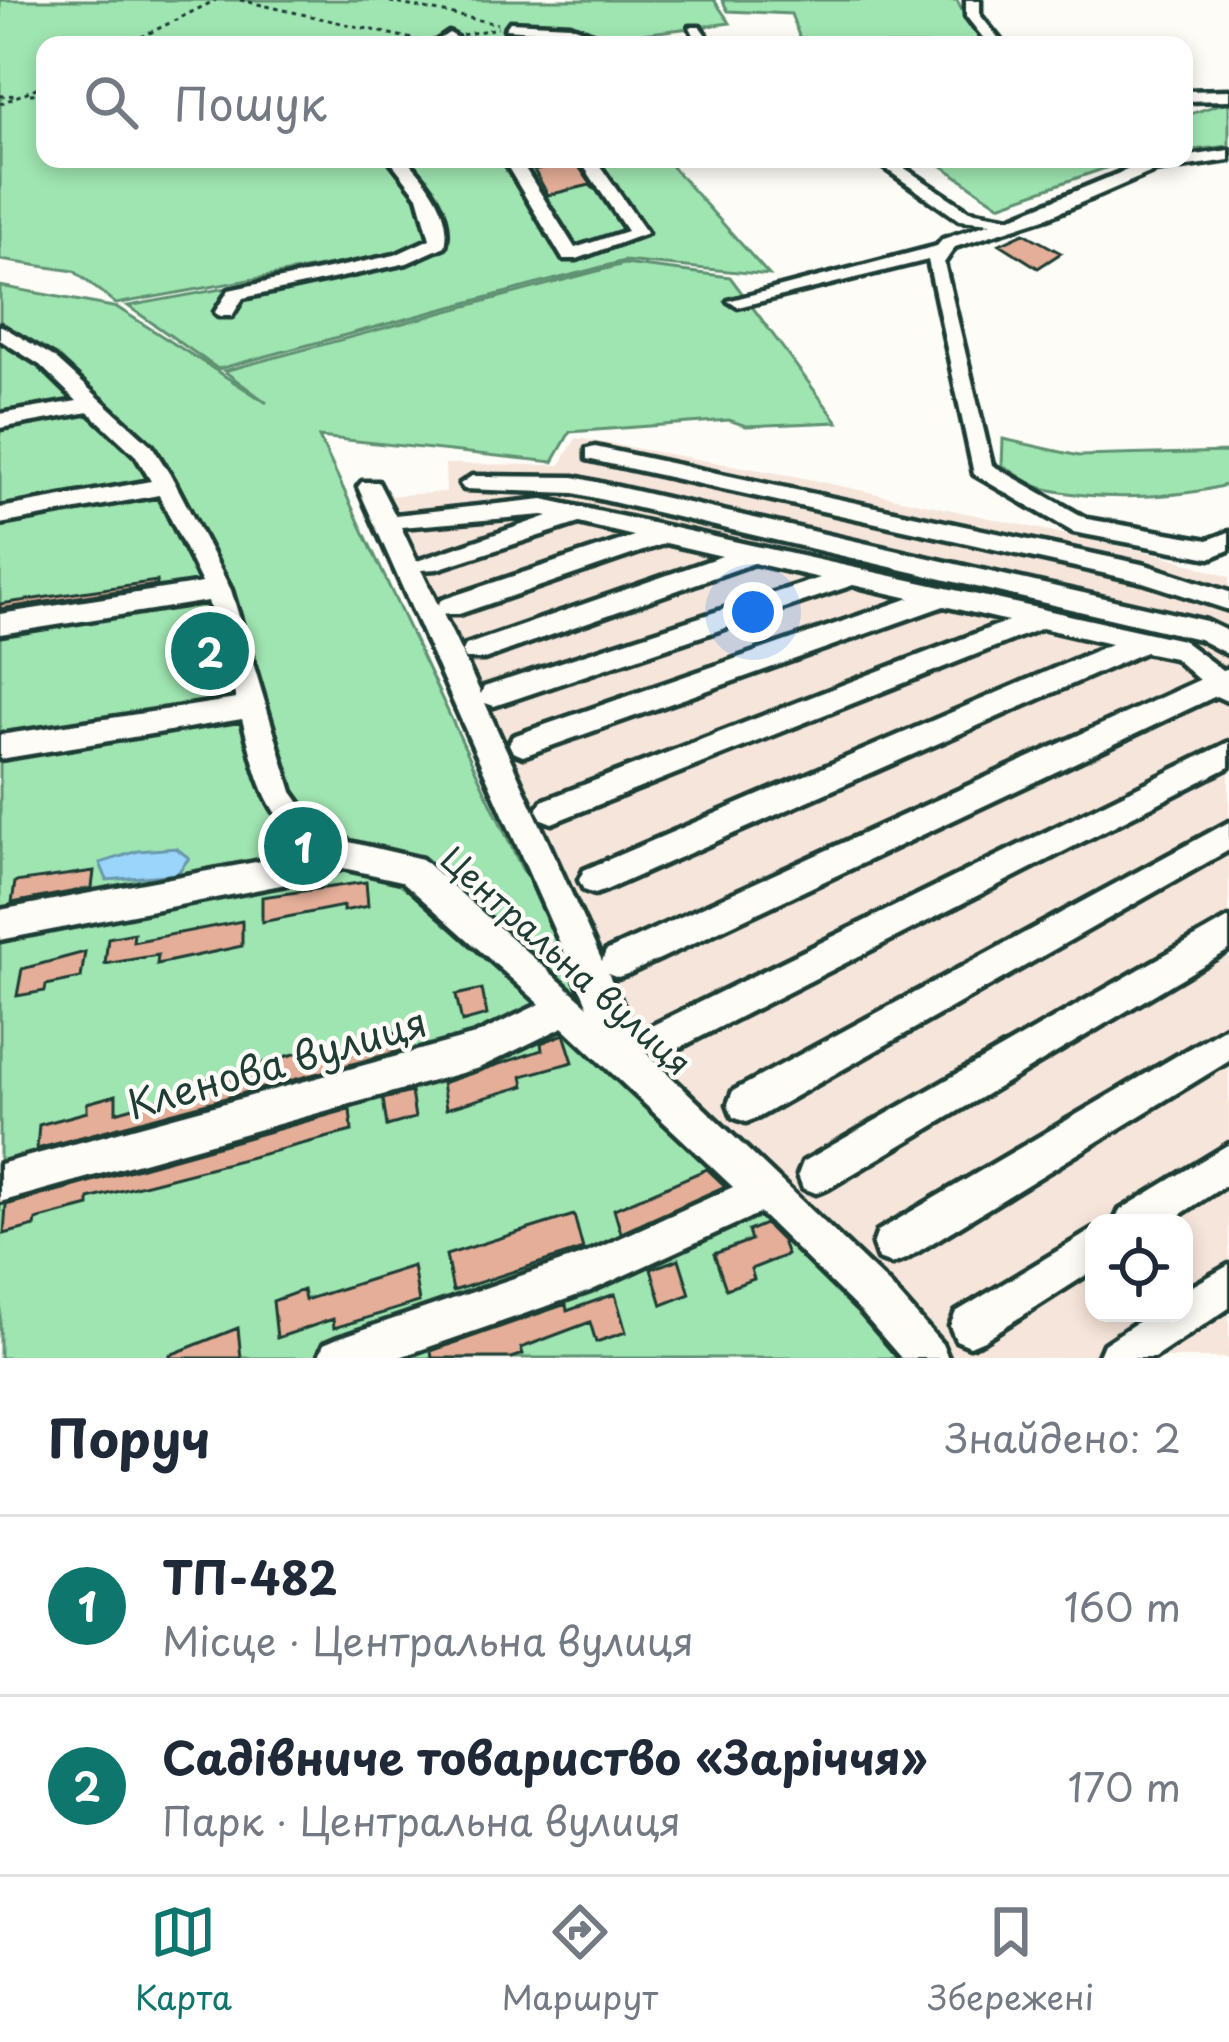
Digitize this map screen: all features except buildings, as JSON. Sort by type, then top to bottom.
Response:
[{"type":"street","points":[[973,0],[973,16],[990,36]]},
{"type":"street","points":[[510,26],[570,29],[588,36]]},
{"type":"street","points":[[695,30],[699,36]]},
{"type":"street","points":[[1193,96],[1229,94]]},
{"type":"street","points":[[225,312],[236,294],[400,259],[439,242],[438,214],[406,168]]},
{"type":"street","points":[[517,168],[570,255],[638,233],[593,168]]},
{"type":"street","points":[[893,168],[965,216],[995,220],[1042,213]]},
{"type":"street","points":[[1148,168],[1042,213],[949,243],[935,263],[982,469],[1081,526],[1210,549],[1229,540]]},
{"type":"street","points":[[738,302],[945,250]]},
{"type":"street","name":"Центральна вулиця","points":[[0,331],[33,349],[144,451],[166,486],[218,590],[279,797],[297,823],[342,854],[411,869],[569,1006],[585,1029],[630,1062],[876,1299],[928,1358]]},
{"type":"street","points":[[0,352],[33,349]]},
{"type":"street","points":[[0,421],[91,405]]},
{"type":"street","points":[[595,454],[1146,574],[1229,601]]},
{"type":"street","points":[[472,484],[574,485],[1082,600],[1182,650],[1226,684],[963,798],[618,962]]},
{"type":"street","points":[[0,516],[166,486]]},
{"type":"street","points":[[370,487],[630,1062]]},
{"type":"street","points":[[404,520],[519,507],[580,515],[1080,629],[1154,636],[1206,631],[1229,645]]},
{"type":"street","points":[[428,563],[580,515]]},
{"type":"street","points":[[450,607],[664,534]]},
{"type":"street","points":[[475,652],[753,554]]},
{"type":"street","points":[[494,694],[851,577]]},
{"type":"street","points":[[0,624],[218,590]]},
{"type":"street","points":[[523,744],[941,597]]},
{"type":"street","points":[[1080,629],[1082,600]]},
{"type":"street","points":[[552,810],[1039,619]]},
{"type":"street","points":[[595,880],[1154,636]]},
{"type":"street","points":[[0,747],[78,732],[197,721],[252,706]]},
{"type":"street","points":[[659,1040],[1229,754]]},
{"type":"street","points":[[746,1104],[1229,835]]},
{"type":"street","points":[[0,925],[128,903],[342,854]]},
{"type":"street","points":[[816,1175],[1229,933]]},
{"type":"street","name":"Кленова вулиця","points":[[0,1183],[479,1051],[569,1006]]},
{"type":"street","points":[[892,1246],[1229,1042]]},
{"type":"street","points":[[1146,1214],[1229,1162]]},
{"type":"street","points":[[338,1358],[590,1272],[761,1193]]},
{"type":"street","points":[[970,1326],[1085,1253]]},
{"type":"street","points":[[1118,1358],[1229,1285]]},
{"type":"path","points":[[142,36],[216,0]]},
{"type":"path","points":[[240,0],[387,36]]},
{"type":"path","points":[[381,0],[510,26]]},
{"type":"path","points":[[466,36],[510,26]]},
{"type":"path","points":[[0,104],[36,88]]},
{"type":"path","points":[[0,96],[36,93]]},
{"type":"shaded area","points":[[576,438],[794,476],[1166,556],[1229,577],[1229,1358],[947,1358],[638,1054],[371,497],[446,492],[445,464],[560,465]]},
{"type":"green space","points":[[0,0],[714,0],[730,23],[639,36],[36,36],[36,168],[673,168],[769,275],[624,261],[218,369],[128,306],[380,260],[381,256],[116,304],[74,271],[0,260]]},
{"type":"green space","points":[[722,0],[957,0],[969,25],[981,36],[799,36],[791,14],[728,11]]},
{"type":"green space","points":[[1229,101],[1229,146],[1193,150],[1193,113]]},
{"type":"green space","points":[[945,168],[1105,168],[999,205]]},
{"type":"green space","points":[[624,264],[730,277],[838,422],[746,426],[729,420],[570,432],[553,462],[319,437],[521,867],[636,1058],[941,1358],[0,1358],[0,286],[118,308],[267,403],[224,371]]},
{"type":"green space","points":[[1003,439],[1079,456],[1229,452],[1229,484],[1162,495],[1063,492],[1037,486],[1002,465]]},
{"type":"water","points":[[176,848],[189,858],[177,874],[107,880],[100,863],[138,851]]},
{"type":"place","name":"Садівниче товариство «Заріччя»","points":[[210,651]]},
{"type":"place","name":"ТП-482","points":[[303,846]]}]
